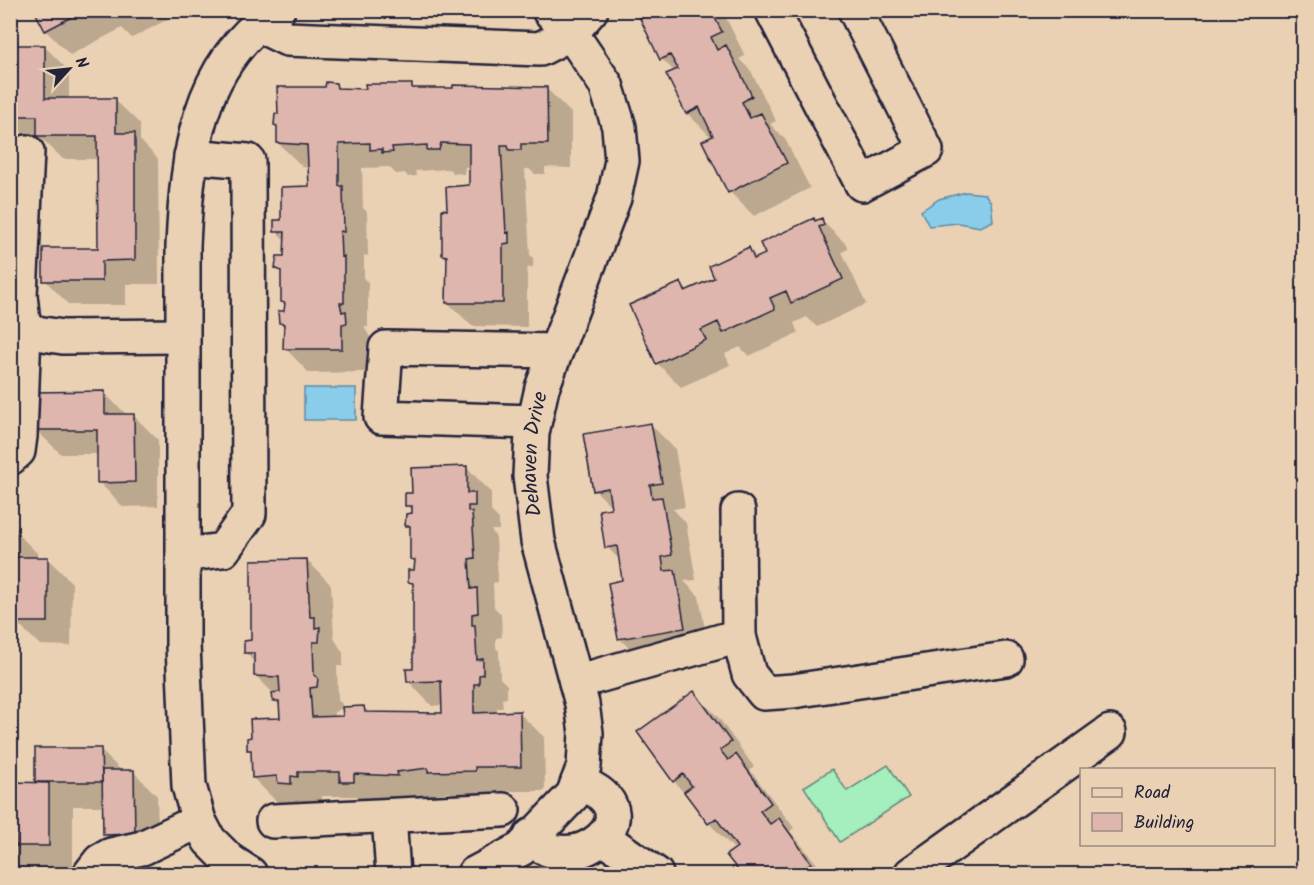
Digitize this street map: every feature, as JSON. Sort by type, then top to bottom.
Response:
[{"type":"street","points":[[772,10],[862,184],[926,150],[855,10]]},
{"type":"street","points":[[250,874],[230,861],[209,840],[199,821],[189,786],[183,645],[184,202],[191,156],[208,92],[231,52],[268,18],[287,39],[540,49],[570,18]]},
{"type":"street","name":"Dehaven Drive","points":[[474,874],[521,849],[531,836],[573,795],[584,766],[586,733],[576,682],[538,541],[530,476],[534,422],[542,388],[614,198],[622,161],[619,128],[606,85],[570,18]]},
{"type":"street","points":[[10,458],[18,452],[20,436],[17,330],[27,152]]},
{"type":"street","points":[[183,555],[223,550],[249,514],[248,161],[191,156]]},
{"type":"street","points":[[17,330],[63,337],[182,336]]},
{"type":"street","points":[[534,422],[381,417],[386,348],[556,351]]},
{"type":"street","points":[[738,510],[739,636],[749,674],[764,693],[793,691],[1006,658]]},
{"type":"street","points":[[576,682],[739,636]]},
{"type":"street","points":[[910,874],[1110,732]]},
{"type":"street","points":[[531,836],[536,847],[557,864],[572,865],[586,862],[597,855],[608,841],[612,819],[601,795],[578,782]]},
{"type":"street","points":[[273,821],[503,810]]},
{"type":"street","points":[[389,816],[393,874]]},
{"type":"street","points":[[90,874],[100,861],[111,855],[142,848],[199,821]]},
{"type":"street","points":[[608,841],[656,874]]},
{"type":"green space","points":[[888,765],[909,797],[840,842],[804,787],[832,769],[847,791]]},
{"type":"water","points":[[966,192],[985,194],[991,202],[993,221],[980,227],[958,223],[929,226],[921,211],[939,199]]},
{"type":"water","points":[[304,388],[356,388],[356,420],[304,420]]},
{"type":"building","points":[[34,10],[85,10],[45,31]]},
{"type":"building","points":[[636,10],[711,10],[722,32],[711,37],[717,50],[726,45],[752,96],[742,102],[750,118],[761,113],[787,163],[728,193],[702,141],[713,136],[699,107],[686,114],[666,74],[678,69],[670,55],[660,60]]},
{"type":"building","points":[[10,45],[45,45],[45,98],[116,98],[116,133],[135,133],[135,260],[102,261],[102,281],[43,281],[43,248],[98,248],[97,136],[37,136],[37,116],[10,116]]},
{"type":"building","points":[[326,82],[336,83],[337,88],[366,89],[365,84],[412,84],[412,88],[453,88],[453,85],[547,87],[548,144],[521,144],[521,150],[509,150],[508,145],[501,145],[506,233],[509,232],[509,243],[503,244],[503,303],[446,303],[447,256],[442,255],[442,209],[447,210],[446,187],[469,185],[469,144],[441,143],[439,150],[427,150],[427,145],[392,147],[393,152],[382,153],[382,149],[370,150],[370,143],[339,144],[339,186],[343,186],[344,232],[340,231],[341,257],[344,256],[344,303],[340,303],[342,312],[346,311],[347,323],[342,324],[342,349],[283,349],[284,324],[279,323],[278,311],[284,311],[285,303],[281,302],[281,271],[275,268],[277,256],[284,256],[285,232],[274,232],[274,220],[281,220],[281,187],[309,186],[307,145],[277,143],[277,126],[274,125],[275,114],[278,114],[277,87],[325,87]]},
{"type":"building","points":[[814,218],[815,221],[822,218],[824,225],[819,227],[843,279],[791,303],[786,291],[770,298],[775,309],[723,333],[718,322],[701,330],[706,340],[656,364],[629,305],[681,282],[685,291],[714,278],[709,266],[749,247],[754,259],[765,254],[760,243]]},
{"type":"building","points":[[105,391],[105,414],[134,414],[135,482],[97,483],[97,430],[35,430],[34,392]]},
{"type":"building","points":[[651,423],[662,483],[650,485],[652,498],[662,497],[672,555],[662,557],[664,571],[675,570],[685,628],[618,639],[608,583],[622,580],[617,546],[605,548],[599,510],[611,508],[608,488],[593,491],[583,434]]},
{"type":"building","points":[[467,466],[467,493],[475,493],[475,506],[468,506],[468,511],[472,512],[475,558],[469,559],[471,589],[477,588],[478,613],[472,614],[472,625],[475,625],[477,660],[483,659],[483,674],[479,675],[479,684],[474,684],[474,713],[520,711],[521,767],[475,767],[475,771],[428,772],[428,768],[397,772],[398,776],[354,774],[354,782],[340,782],[340,772],[298,772],[298,777],[291,776],[291,784],[278,783],[277,776],[252,778],[251,750],[247,750],[247,738],[251,737],[250,719],[280,718],[279,701],[273,701],[272,693],[280,692],[279,677],[254,676],[254,653],[244,653],[244,641],[251,640],[251,560],[307,559],[310,617],[315,617],[315,628],[320,627],[319,642],[313,642],[314,675],[318,678],[317,687],[310,688],[312,717],[343,716],[342,707],[364,706],[365,712],[442,713],[441,681],[407,682],[406,669],[413,669],[413,583],[408,582],[408,570],[414,570],[415,560],[410,559],[410,526],[405,526],[406,514],[412,513],[412,506],[405,506],[405,493],[412,493],[411,468]]},
{"type":"building","points":[[10,529],[15,529],[14,566],[10,566]]},
{"type":"building","points":[[14,557],[48,557],[48,622],[14,622]]},
{"type":"building","points":[[694,691],[731,742],[720,750],[728,760],[736,754],[771,803],[760,811],[770,824],[779,818],[811,863],[795,874],[741,874],[726,855],[737,847],[716,818],[708,824],[684,792],[692,786],[683,774],[673,782],[637,732]]},
{"type":"building","points":[[35,748],[101,748],[102,782],[35,782]]},
{"type":"building","points":[[102,770],[134,770],[135,834],[103,835]]},
{"type":"building","points":[[14,782],[49,783],[49,846],[16,846]]},
{"type":"building","points":[[10,840],[15,840],[16,873],[10,873]]},
{"type":"building","points":[[116,864],[171,874],[114,874]]}]
